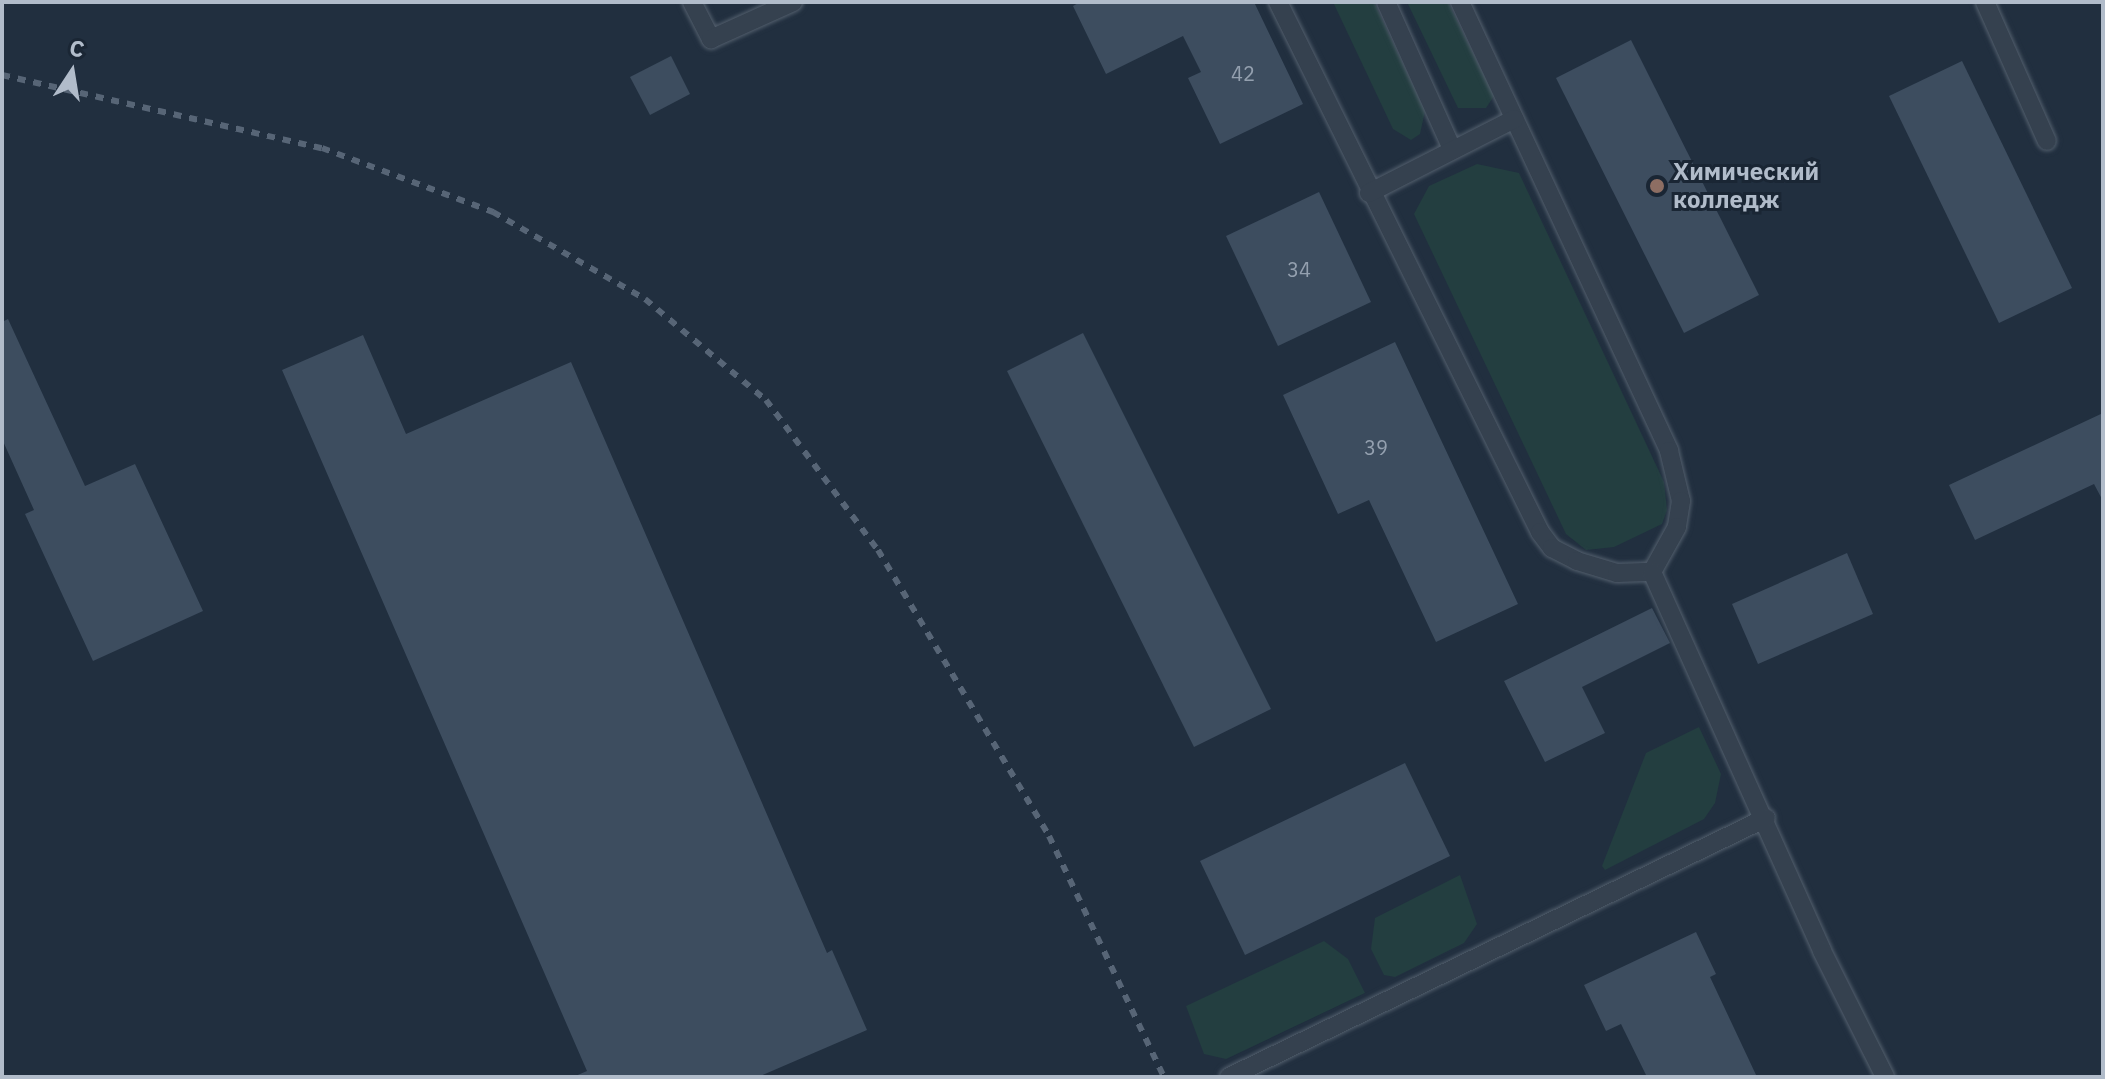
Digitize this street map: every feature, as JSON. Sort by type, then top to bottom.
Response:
[{"type":"lane","points":[[692,2],[711,39],[793,2]]},
{"type":"lane","points":[[1278,2],[1369,193],[1546,540],[1577,561],[1617,573],[1652,572]]},
{"type":"lane","points":[[1386,2],[1452,149]]},
{"type":"lane","points":[[1460,2],[1669,451],[1679,514],[1652,572],[1766,818],[1822,951],[1885,1077]]},
{"type":"lane","points":[[1985,2],[2047,141]]},
{"type":"lane","points":[[1369,193],[1514,119]]},
{"type":"lane","points":[[1229,1077],[1766,818]]},
{"type":"green space","points":[[1333,2],[1374,2],[1425,111],[1420,134],[1411,140],[1393,129]]},
{"type":"green space","points":[[1407,2],[1448,2],[1494,96],[1486,108],[1458,108]]},
{"type":"green space","points":[[1477,164],[1519,173],[1664,482],[1667,510],[1662,524],[1614,547],[1586,550],[1566,534],[1414,214],[1429,186]]},
{"type":"green space","points":[[1699,727],[1721,774],[1715,803],[1704,819],[1605,870],[1602,866],[1646,753]]},
{"type":"green space","points":[[1460,875],[1477,924],[1464,943],[1395,977],[1384,975],[1371,949],[1375,918]]},
{"type":"green space","points":[[1324,941],[1348,959],[1365,993],[1226,1059],[1204,1054],[1186,1006]]},
{"type":"building","points":[[1080,2],[1254,2],[1303,104],[1220,144],[1188,78],[1201,72],[1183,36],[1106,74],[1073,6]]},
{"type":"building","name":"Химический колледж","points":[[1631,40],[1759,295],[1684,333],[1556,78]]},
{"type":"building","points":[[671,56],[690,94],[650,115],[630,77]]},
{"type":"building","points":[[1962,61],[2072,288],[1999,323],[1889,96]]},
{"type":"building","points":[[1319,192],[1371,302],[1278,346],[1226,236]]},
{"type":"building","points":[[8,319],[85,486],[135,464],[203,611],[93,661],[25,514],[34,510],[2,439],[2,322]]},
{"type":"building","points":[[1083,333],[1271,709],[1194,747],[1007,371]]},
{"type":"building","points":[[363,335],[406,434],[571,362],[827,953],[832,950],[867,1030],[758,1077],[573,1077],[587,1071],[282,370]]},
{"type":"building","points":[[1395,342],[1518,604],[1436,642],[1369,500],[1338,514],[1283,395]]},
{"type":"building","points":[[2103,413],[2103,501],[2094,484],[1975,540],[1949,485]]},
{"type":"building","points":[[1847,553],[1873,614],[1758,664],[1732,604]]},
{"type":"building","points":[[1652,608],[1670,643],[1582,687],[1605,733],[1545,762],[1504,681]]},
{"type":"building","points":[[1405,763],[1450,856],[1245,955],[1200,861]]},
{"type":"building","points":[[1696,932],[1716,974],[1710,977],[1757,1077],[1647,1077],[1621,1024],[1606,1031],[1584,985]]},
{"type":"railway","points":[[2,75],[322,148],[493,212],[645,299],[766,400],[878,550],[1049,836],[1164,1077]]},
{"type":"place","name":"Химический колледж","points":[[1657,186]]}]
